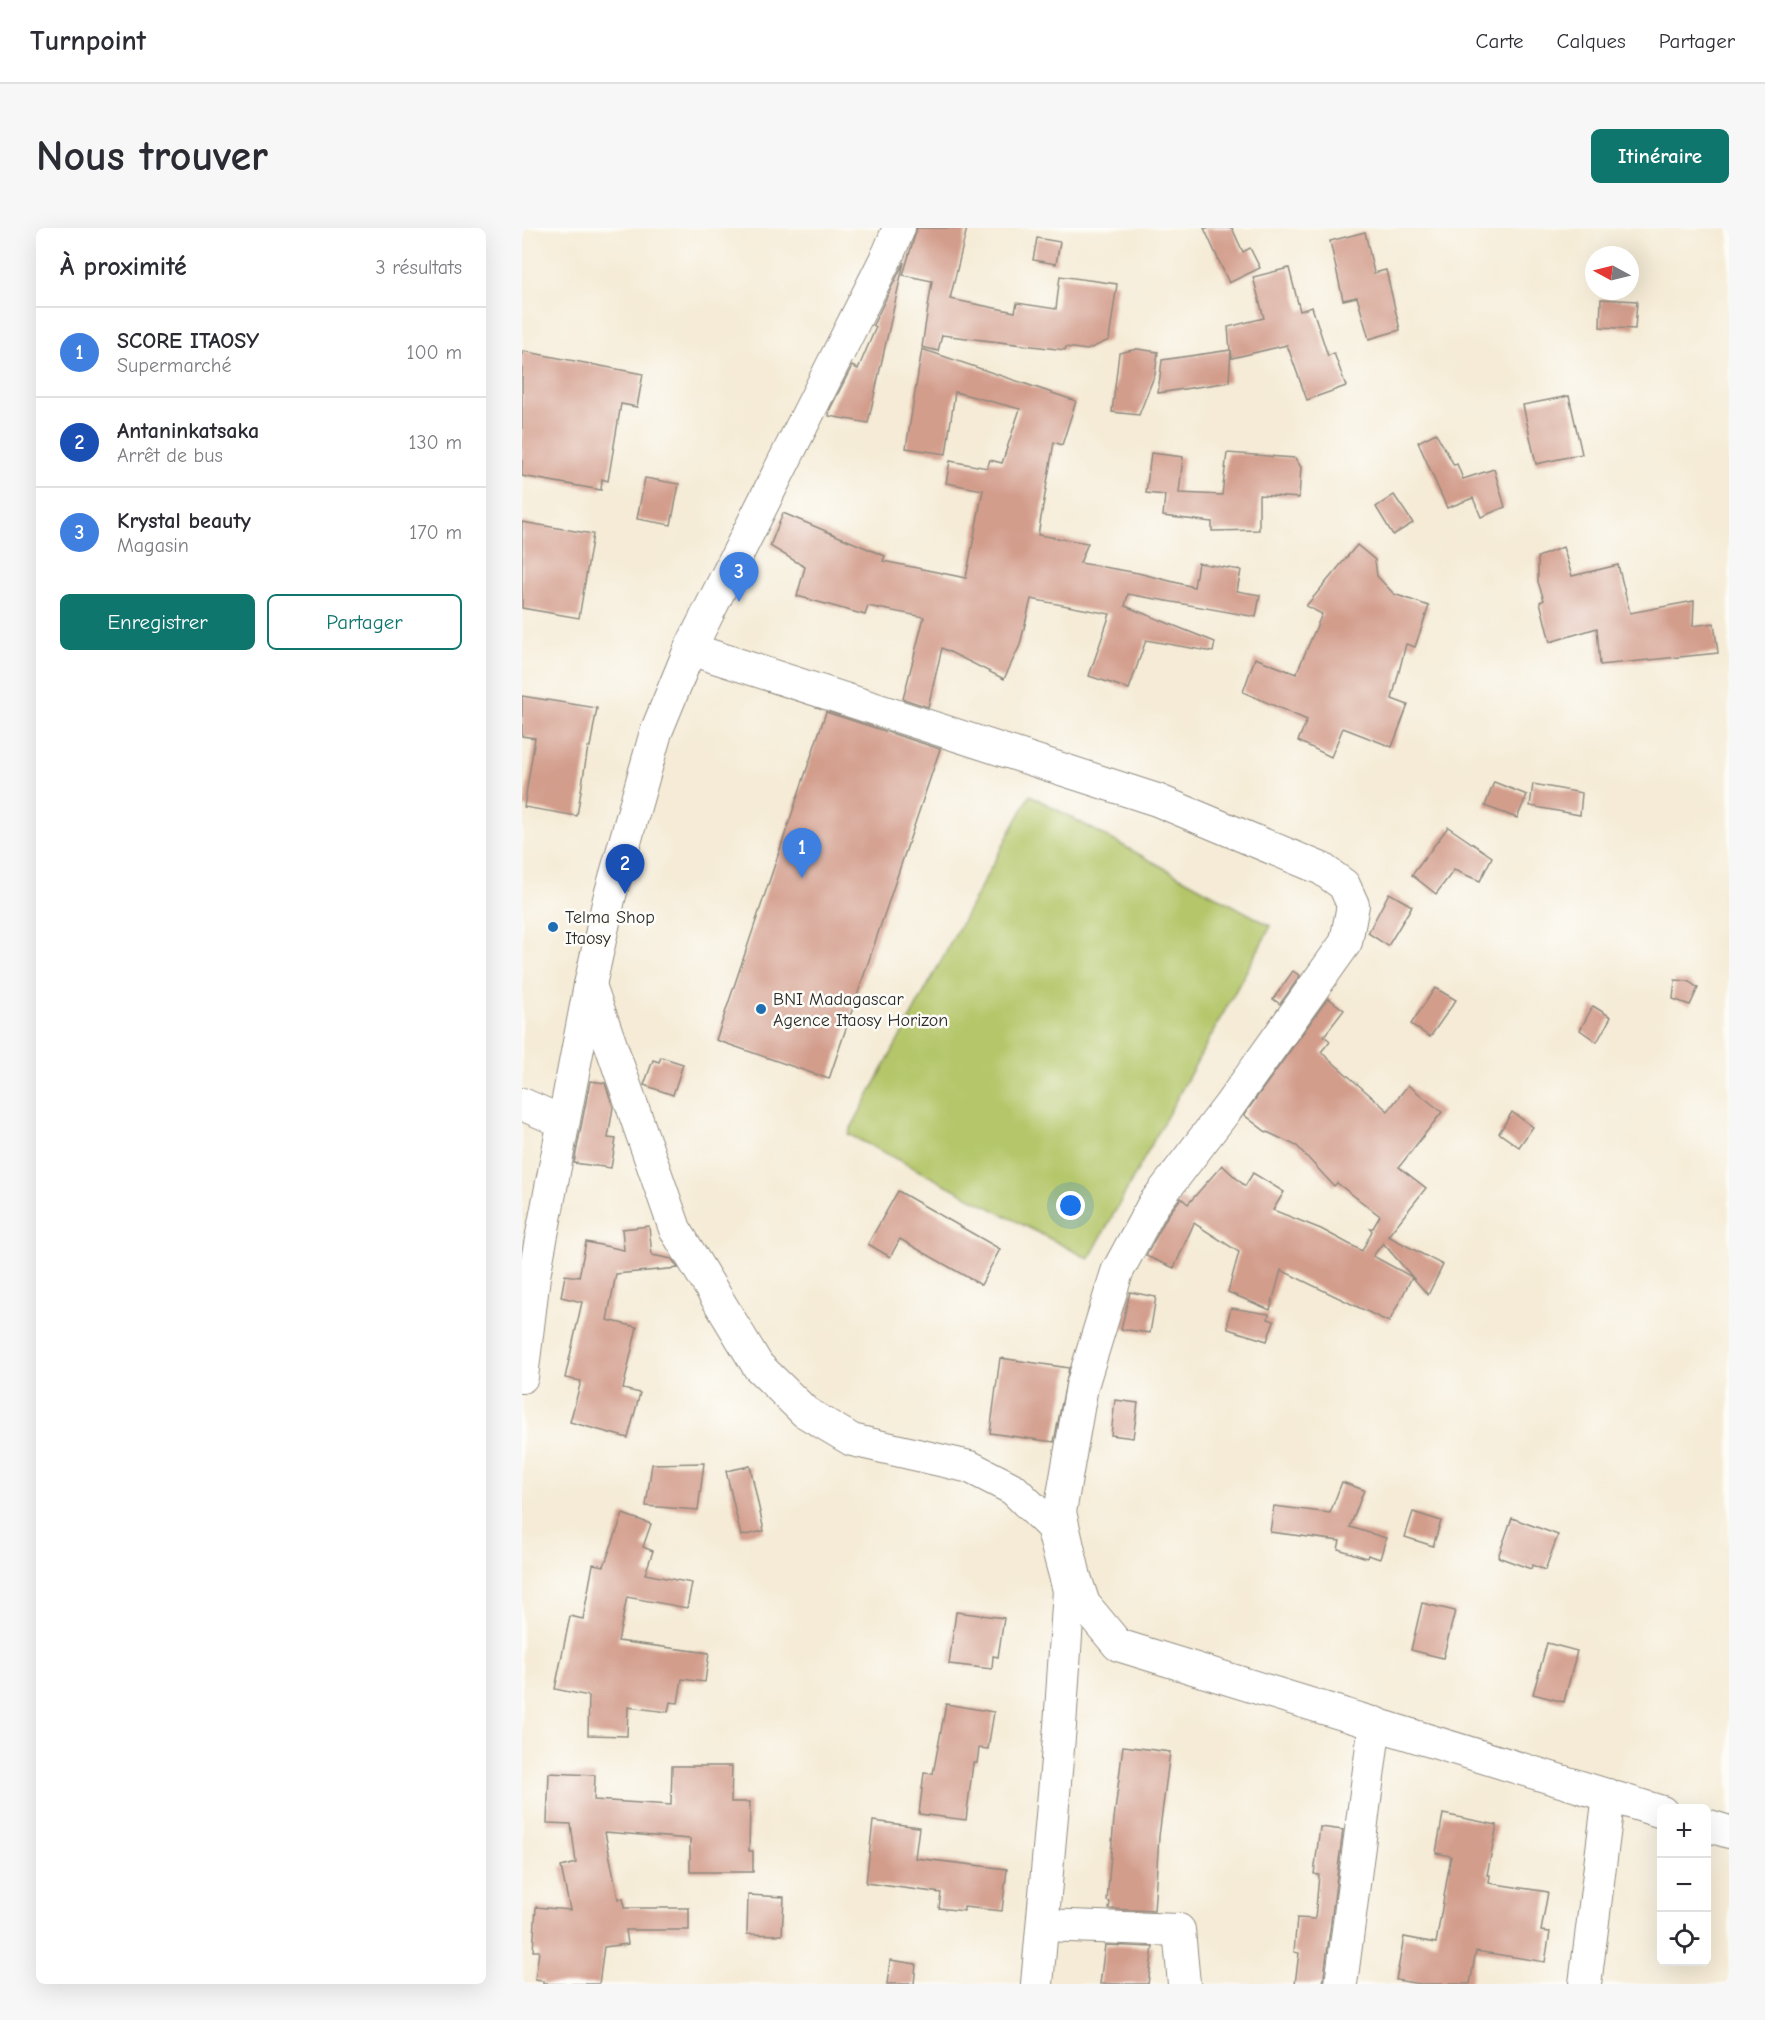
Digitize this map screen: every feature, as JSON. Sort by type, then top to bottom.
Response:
[{"type":"street","points":[[522,1377],[534,1276],[590,985],[609,899],[656,732],[690,649],[899,228]]},
{"type":"street","points":[[690,649],[1157,800],[1322,869],[1344,885],[1353,905],[1346,942],[1229,1106],[1153,1205],[1118,1272],[1082,1386],[1060,1512],[1084,1605],[1118,1645],[1657,1810]]},
{"type":"street","points":[[590,985],[675,1229],[758,1366],[805,1412],[852,1440],[970,1467],[1013,1490],[1052,1527],[1069,1590],[1060,1726],[1037,1984]]},
{"type":"street","points":[[522,1104],[562,1122]]},
{"type":"street","points":[[1341,1984],[1375,1723]]},
{"type":"street","points":[[1585,1984],[1609,1795]]},
{"type":"street","points":[[1711,1826],[1729,1832]]},
{"type":"street","points":[[1043,1924],[1179,1930],[1184,1984]]},
{"type":"green space","points":[[1030,795],[1271,926],[1089,1259],[848,1134]]},
{"type":"building","points":[[917,228],[967,228],[950,299],[1015,312],[1017,303],[1056,309],[1060,276],[1117,284],[1109,340],[1087,350],[1066,347],[1065,350],[942,335],[938,351],[922,347],[932,281],[903,275]]},
{"type":"building","points":[[1204,228],[1232,228],[1243,252],[1250,248],[1260,268],[1229,283]]},
{"type":"building","points":[[1365,232],[1374,273],[1386,270],[1400,330],[1369,339],[1357,297],[1343,300],[1330,241]]},
{"type":"building","points":[[1037,238],[1060,242],[1056,264],[1033,260]]},
{"type":"building","points":[[904,262],[868,423],[829,416],[830,409],[852,366],[858,369],[876,327],[873,325]]},
{"type":"building","points":[[1289,268],[1300,311],[1312,307],[1328,356],[1334,353],[1346,386],[1307,400],[1287,345],[1232,358],[1231,350],[1229,382],[1158,393],[1162,360],[1230,350],[1228,327],[1264,318],[1253,277]]},
{"type":"building","points":[[1601,300],[1637,301],[1635,329],[1600,327]]},
{"type":"building","points":[[922,349],[1076,401],[1062,445],[1054,442],[1038,535],[1088,543],[1080,563],[1138,573],[1194,587],[1198,563],[1241,570],[1237,591],[1260,595],[1256,617],[1128,594],[1125,606],[1215,642],[1213,652],[1146,640],[1129,689],[1089,676],[1110,614],[1031,599],[1020,645],[1004,679],[942,648],[928,707],[903,699],[924,617],[868,606],[865,615],[797,596],[805,567],[770,546],[783,513],[885,556],[883,561],[966,578],[983,490],[946,483],[950,461],[987,468],[990,460],[1002,463],[1020,409],[955,392],[946,454],[906,448]]},
{"type":"building","points":[[1137,349],[1158,352],[1155,374],[1139,415],[1112,412],[1119,353]]},
{"type":"building","points":[[522,351],[643,374],[637,407],[621,404],[608,481],[602,479],[601,490],[522,476]]},
{"type":"building","points":[[1569,396],[1582,454],[1536,464],[1523,405]]},
{"type":"building","points":[[1436,433],[1454,465],[1457,464],[1463,479],[1494,469],[1505,507],[1481,517],[1473,498],[1447,508],[1418,442]]},
{"type":"building","points":[[1151,453],[1183,457],[1179,493],[1222,495],[1227,453],[1295,458],[1301,467],[1299,498],[1259,495],[1259,530],[1212,531],[1212,522],[1163,516],[1165,495],[1146,493]]},
{"type":"building","points":[[645,478],[679,484],[671,525],[637,519]]},
{"type":"building","points":[[1394,495],[1413,523],[1393,535],[1376,507]]},
{"type":"building","points":[[522,522],[593,534],[579,618],[522,608]]},
{"type":"building","points":[[1357,545],[1375,560],[1377,576],[1394,594],[1429,606],[1415,647],[1406,644],[1392,699],[1408,705],[1392,747],[1343,728],[1331,757],[1298,741],[1307,720],[1243,692],[1255,658],[1296,674],[1322,614],[1306,606]]},
{"type":"building","points":[[1563,547],[1572,576],[1618,565],[1630,613],[1694,601],[1693,626],[1714,623],[1718,653],[1600,665],[1597,628],[1550,642],[1540,602],[1544,600],[1538,582],[1538,557]]},
{"type":"building","points":[[522,696],[597,708],[577,816],[524,807],[535,738],[522,736]]},
{"type":"building","points":[[826,712],[940,749],[829,1079],[716,1040]]},
{"type":"building","points":[[1494,782],[1527,795],[1517,818],[1485,806]]},
{"type":"building","points":[[1533,784],[1582,793],[1580,815],[1530,806]]},
{"type":"building","points":[[1448,827],[1492,857],[1480,881],[1454,870],[1436,894],[1412,875]]},
{"type":"building","points":[[1389,893],[1412,906],[1388,946],[1368,933]]},
{"type":"building","points":[[1293,971],[1300,976],[1280,1004],[1273,999]]},
{"type":"building","points":[[1675,980],[1688,981],[1698,988],[1690,1005],[1673,999]]},
{"type":"building","points":[[1435,988],[1456,1000],[1430,1037],[1411,1024]]},
{"type":"building","points":[[1328,998],[1344,1010],[1324,1036],[1330,1041],[1321,1052],[1388,1111],[1408,1085],[1442,1112],[1399,1167],[1426,1188],[1388,1236],[1443,1265],[1428,1295],[1383,1243],[1373,1256],[1412,1277],[1389,1322],[1281,1270],[1270,1310],[1228,1292],[1239,1252],[1194,1223],[1174,1268],[1146,1256],[1168,1215],[1181,1198],[1188,1204],[1222,1165],[1245,1186],[1253,1173],[1284,1192],[1273,1210],[1321,1229],[1362,1251],[1372,1231],[1370,1228],[1373,1228],[1380,1216],[1337,1183],[1334,1186],[1297,1146],[1265,1131],[1244,1115]]},
{"type":"building","points":[[1593,1006],[1611,1017],[1597,1042],[1580,1030]]},
{"type":"building","points":[[661,1057],[683,1064],[673,1095],[644,1085],[653,1060],[659,1062]]},
{"type":"building","points":[[590,1081],[605,1083],[613,1107],[608,1138],[616,1139],[611,1168],[574,1163]]},
{"type":"building","points":[[1512,1112],[1533,1127],[1519,1147],[1499,1133]]},
{"type":"building","points":[[898,1191],[1000,1249],[981,1285],[900,1239],[890,1257],[868,1244]]},
{"type":"building","points":[[649,1226],[652,1255],[672,1259],[678,1268],[616,1274],[607,1320],[637,1327],[623,1389],[640,1393],[628,1438],[570,1422],[581,1381],[565,1378],[582,1302],[561,1297],[565,1275],[579,1277],[586,1242],[624,1250],[622,1229]]},
{"type":"building","points":[[1130,1292],[1156,1297],[1150,1333],[1121,1329]]},
{"type":"building","points":[[1231,1308],[1269,1314],[1268,1319],[1274,1321],[1267,1341],[1228,1329]]},
{"type":"building","points":[[1000,1358],[1069,1368],[1054,1442],[990,1433]]},
{"type":"building","points":[[1115,1400],[1138,1403],[1133,1438],[1111,1435]]},
{"type":"building","points":[[704,1463],[698,1510],[646,1506],[652,1464]]},
{"type":"building","points":[[750,1466],[764,1531],[741,1536],[726,1471]]},
{"type":"building","points":[[1342,1482],[1364,1490],[1350,1527],[1386,1538],[1380,1559],[1368,1555],[1367,1558],[1338,1549],[1340,1541],[1270,1532],[1274,1506],[1330,1513]]},
{"type":"building","points":[[1413,1512],[1441,1521],[1433,1546],[1405,1537]]},
{"type":"building","points":[[623,1514],[651,1524],[643,1547],[653,1551],[645,1574],[692,1583],[687,1608],[627,1597],[618,1641],[709,1653],[705,1682],[682,1679],[678,1703],[670,1702],[668,1712],[628,1707],[627,1736],[588,1735],[589,1696],[555,1689],[570,1616],[583,1619],[593,1564],[604,1566]]},
{"type":"building","points":[[1512,1518],[1558,1535],[1545,1570],[1532,1565],[1531,1569],[1498,1557]]},
{"type":"building","points":[[1422,1603],[1455,1611],[1443,1658],[1411,1650]]},
{"type":"building","points":[[956,1612],[1004,1618],[998,1657],[993,1656],[992,1669],[949,1664]]},
{"type":"building","points":[[1547,1643],[1577,1651],[1564,1702],[1533,1694]]},
{"type":"building","points":[[946,1704],[994,1712],[988,1749],[979,1748],[977,1763],[973,1763],[966,1820],[919,1814],[924,1773],[933,1774]]},
{"type":"building","points":[[1123,1746],[1170,1752],[1159,1836],[1154,1911],[1109,1909],[1110,1902],[1107,1901]]},
{"type":"building","points":[[672,1766],[732,1766],[731,1802],[750,1802],[749,1851],[753,1851],[753,1872],[690,1872],[690,1839],[605,1832],[618,1899],[623,1898],[624,1908],[689,1908],[689,1930],[626,1930],[628,1944],[604,1947],[599,1984],[543,1984],[543,1981],[535,1980],[539,1951],[533,1951],[536,1907],[570,1910],[561,1867],[576,1863],[571,1824],[547,1823],[549,1773],[595,1775],[594,1800],[671,1805]]},
{"type":"building","points":[[1443,1814],[1497,1825],[1487,1875],[1490,1875],[1489,1883],[1548,1892],[1541,1931],[1550,1932],[1545,1962],[1476,1951],[1470,1984],[1420,1984],[1396,1980],[1404,1937],[1436,1943],[1451,1856],[1436,1853]]},
{"type":"building","points":[[873,1821],[919,1827],[915,1858],[1007,1869],[1002,1911],[964,1907],[964,1911],[939,1908],[941,1893],[866,1883]]},
{"type":"building","points":[[1320,1827],[1343,1830],[1323,1984],[1295,1984],[1299,1953],[1294,1952],[1297,1918],[1315,1919],[1319,1875],[1314,1874]]},
{"type":"building","points":[[748,1895],[784,1897],[782,1935],[747,1934]]},
{"type":"building","points":[[1105,1945],[1153,1947],[1148,1984],[1100,1984]]},
{"type":"building","points":[[890,1960],[916,1964],[914,1984],[887,1984]]},
{"type":"place","name":"Krystal beauty","points":[[739,602]]},
{"type":"place","name":"SCORE ITAOSY","points":[[802,878]]},
{"type":"place","name":"Antaninkatsaka","points":[[625,894]]},
{"type":"place","name":"Telma Shop Itaosy","points":[[553,927]]},
{"type":"place","name":"BNI Madagascar Agence Itaosy Horizon","points":[[761,1009]]}]
